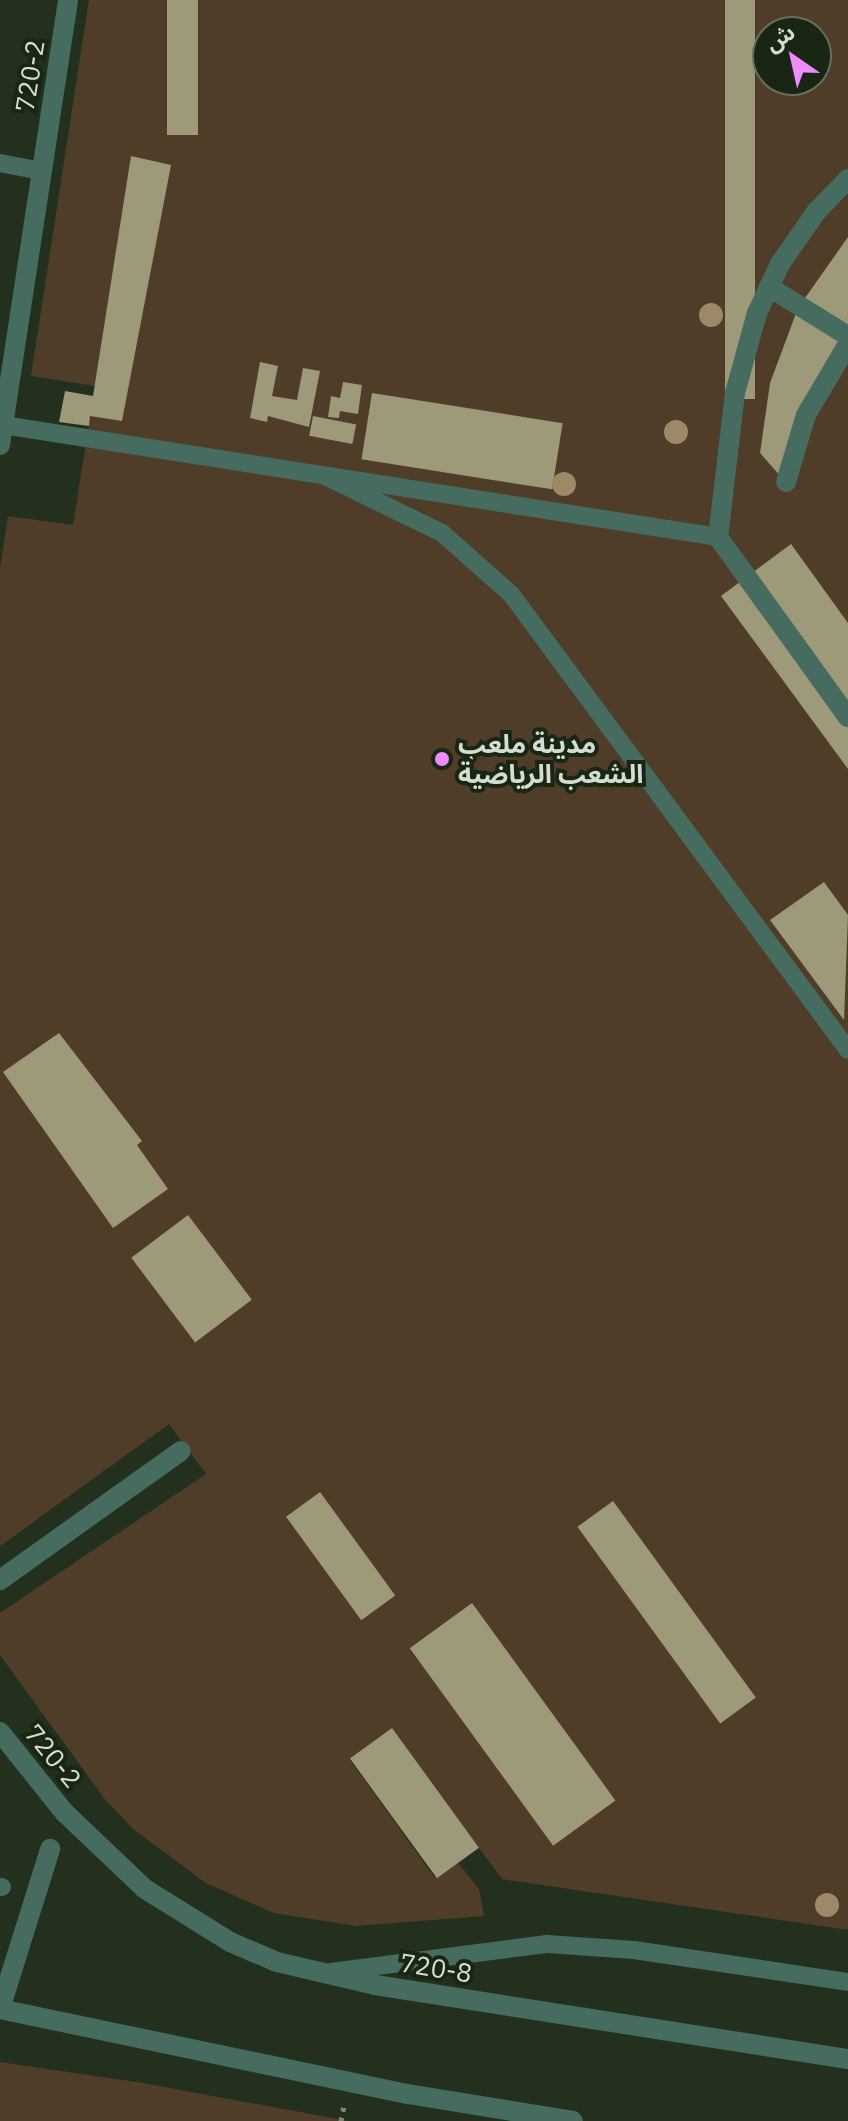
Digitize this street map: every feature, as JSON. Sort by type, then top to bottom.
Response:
[{"type":"street","name":"720-2","points":[[2,435],[4,386],[68,0]]},
{"type":"street","points":[[848,179],[816,212],[769,287],[735,393],[718,537],[848,717]]},
{"type":"street","points":[[769,287],[848,336]]},
{"type":"street","points":[[786,482],[806,415],[848,344]]},
{"type":"street","points":[[0,1580],[181,1451]]},
{"type":"street","name":"720-2","points":[[0,1732],[65,1813]]},
{"type":"street","name":"720-8","points":[[65,1813],[145,1889],[186,1918],[230,1942],[317,1974],[848,2059]]},
{"type":"street","points":[[50,1849],[0,2009],[408,2094],[573,2121]]},
{"type":"lane","points":[[0,163],[42,171]]},
{"type":"lane","points":[[2,435],[323,475],[718,537]]},
{"type":"lane","points":[[323,475],[442,533],[511,594],[848,1050]]},
{"type":"lane","points":[[317,1974],[547,1944],[634,1950],[848,1982]]},
{"type":"shaded area","name":"مدينة ملعب الشعب الرياضية","points":[[89,0],[848,0],[848,1930],[502,1879],[392,1729],[350,1760],[435,1878],[458,1863],[479,1889],[484,1916],[356,1926],[274,1913],[206,1883],[133,1829],[104,1798],[0,1655],[0,1613],[206,1474],[169,1424],[0,1546],[0,568],[8,516],[73,525],[95,386],[31,376]]},
{"type":"shaded area","points":[[0,2062],[143,2083],[348,2121],[0,2121]]},
{"type":"building","points":[[167,0],[198,0],[198,135],[167,135]]},
{"type":"building","points":[[725,0],[755,0],[755,16],[752,16],[752,96],[755,96],[755,399],[725,399]]},
{"type":"building","points":[[131,156],[171,165],[122,421],[90,416],[89,426],[59,422],[65,391],[93,396]]},
{"type":"building","points":[[848,237],[848,351],[800,440],[789,486],[760,453],[770,383],[798,308]]},
{"type":"building","points":[[260,362],[278,366],[272,396],[297,400],[303,368],[320,371],[309,427],[268,416],[267,422],[250,418]]},
{"type":"building","points":[[343,382],[362,385],[358,414],[340,411],[339,418],[328,417],[331,396],[340,398]]},
{"type":"building","points":[[372,393],[563,423],[552,489],[362,459]]},
{"type":"building","points":[[313,416],[356,424],[352,444],[309,436]]},
{"type":"building","points":[[791,544],[848,623],[848,769],[721,596]]},
{"type":"building","points":[[824,882],[848,915],[844,1020],[770,920]]},
{"type":"building","points":[[59,1033],[142,1141],[137,1145],[168,1189],[113,1228],[3,1072]]},
{"type":"building","points":[[188,1215],[252,1300],[195,1342],[131,1258]]},
{"type":"building","points":[[320,1492],[395,1596],[361,1620],[286,1517]]},
{"type":"building","points":[[613,1501],[756,1698],[720,1723],[577,1527]]},
{"type":"building","points":[[472,1603],[615,1800],[553,1846],[410,1648]]},
{"type":"building","points":[[392,1728],[479,1848],[437,1878],[350,1759]]},
{"type":"place","name":"مدينة ملعب الشعب الرياضية","points":[[442,759]]}]
